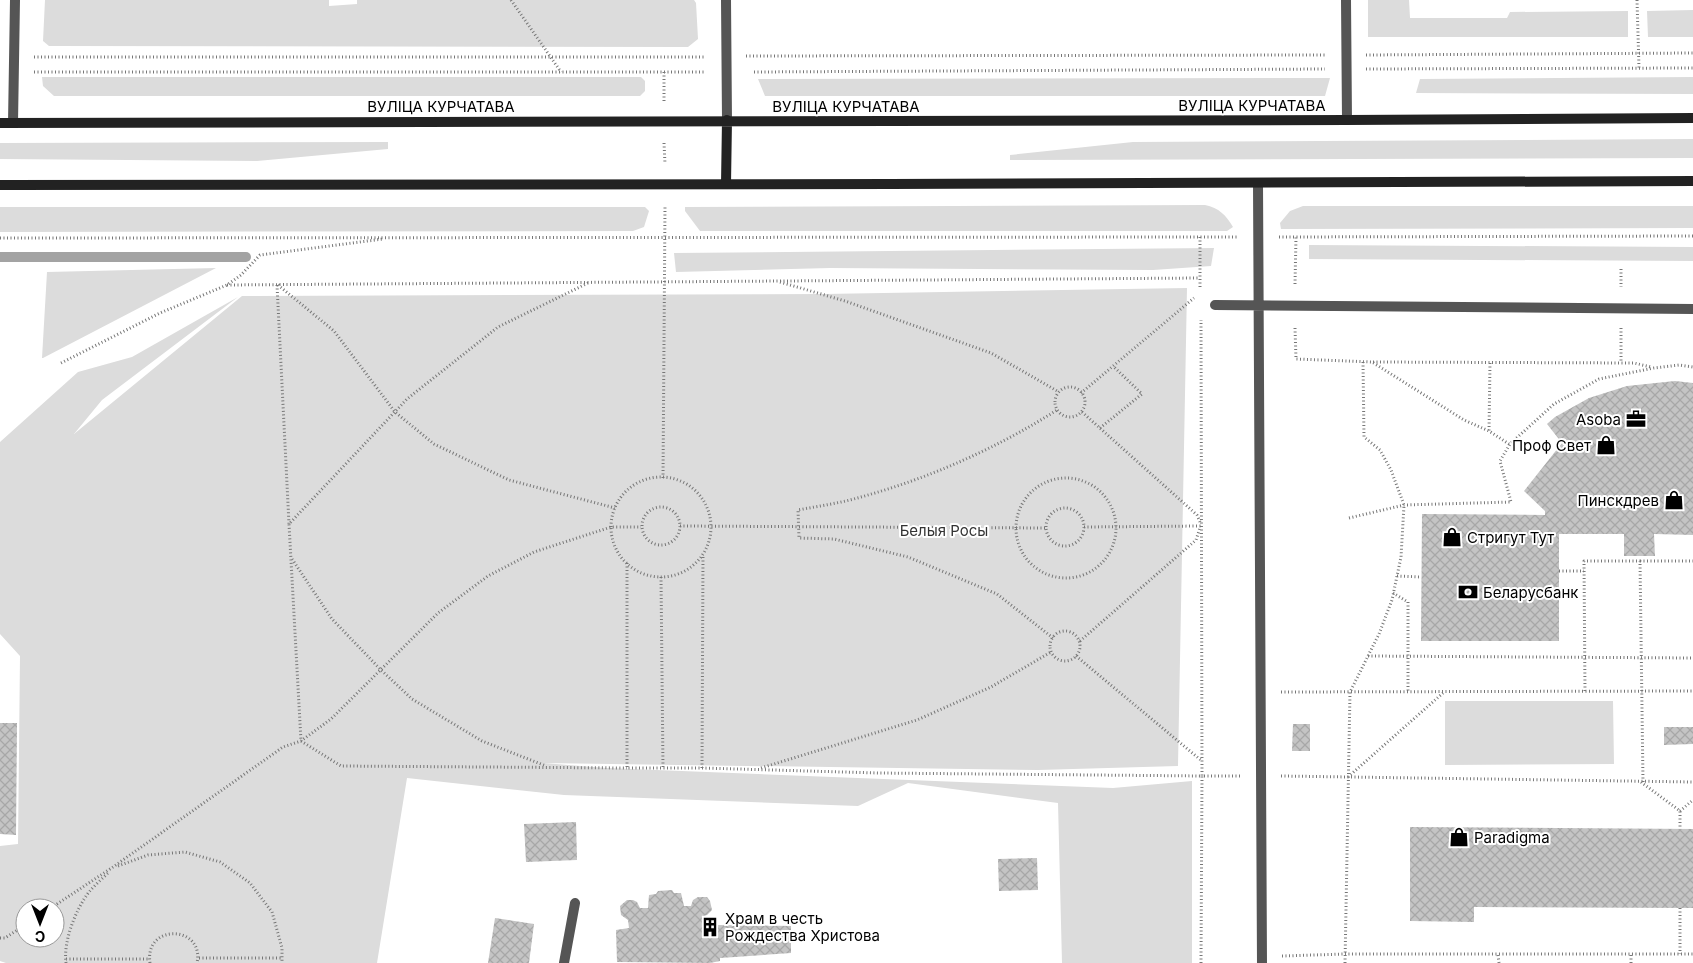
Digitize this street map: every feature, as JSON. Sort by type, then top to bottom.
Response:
[{"type":"main road","name":"ВУЛІЦА КУРЧАТАВА","points":[[0,122],[1693,118]]},
{"type":"main road","points":[[726,184],[727,120]]},
{"type":"main road","points":[[0,184],[1693,181]]},
{"type":"lane","points":[[13,123],[15,0]]},
{"type":"lane","points":[[726,0],[727,120]]},
{"type":"lane","points":[[1346,0],[1347,120]]},
{"type":"lane","points":[[1258,183],[1262,960]]},
{"type":"lane","points":[[1215,305],[1693,309]]},
{"type":"lane","points":[[564,963],[575,903]]},
{"type":"path","points":[[511,0],[561,72]]},
{"type":"path","points":[[1637,0],[1640,68]]},
{"type":"path","points":[[14,57],[1693,54]]},
{"type":"path","points":[[754,72],[1693,68]]},
{"type":"path","points":[[13,72],[713,72]]},
{"type":"path","points":[[663,478],[664,72]]},
{"type":"path","points":[[0,238],[1693,236]]},
{"type":"path","points":[[1081,393],[1200,292],[1200,237]]},
{"type":"path","points":[[1296,237],[1294,305],[1296,359],[1363,362],[1634,363],[1654,368]]},
{"type":"path","points":[[61,363],[160,313],[226,285],[241,275],[260,255],[397,238]]},
{"type":"path","points":[[226,285],[1200,278]]},
{"type":"path","points":[[776,281],[845,301],[991,353],[1059,392]]},
{"type":"path","points":[[289,524],[407,399],[498,327],[590,282]]},
{"type":"path","points":[[277,284],[334,332],[395,412],[434,444],[508,480],[615,508]]},
{"type":"path","points":[[277,284],[301,741]]},
{"type":"path","points":[[1200,311],[1201,963]]},
{"type":"path","points":[[1345,963],[1350,692],[1379,634],[1393,593],[1402,557],[1404,505],[1391,470],[1380,450],[1364,438],[1363,362]]},
{"type":"path","points":[[1372,362],[1464,420],[1489,431],[1510,444]]},
{"type":"path","points":[[1489,431],[1490,363]]},
{"type":"path","points":[[1349,518],[1404,505],[1511,502],[1500,461],[1510,444],[1554,404],[1599,379],[1654,368],[1679,365],[1693,367]]},
{"type":"path","points":[[1100,428],[1142,394],[1113,366]]},
{"type":"path","points":[[1073,387],[1081,393],[1085,402],[1082,412],[1074,417],[1064,417],[1057,410],[1055,400],[1059,392],[1073,387]]},
{"type":"path","points":[[1053,638],[998,594],[908,557],[834,539],[799,538],[798,510],[861,497],[938,472],[1024,431],[1057,410]]},
{"type":"path","points":[[1080,641],[1196,540],[1201,526],[1197,515],[1082,412]]},
{"type":"path","points":[[654,477],[670,478],[687,484],[700,494],[709,509],[712,526],[710,541],[703,556],[691,568],[677,575],[661,578],[646,575],[631,568],[620,556],[613,541],[611,527],[615,508],[624,493],[637,483],[654,477]]},
{"type":"path","points":[[1058,478],[1075,479],[1091,484],[1104,496],[1113,510],[1116,527],[1114,542],[1107,557],[1096,569],[1081,576],[1066,578],[1050,576],[1036,569],[1024,557],[1017,542],[1016,528],[1019,509],[1028,494],[1042,484],[1058,478]]},
{"type":"path","points":[[660,507],[672,511],[676,515],[680,526],[675,538],[664,544],[652,543],[646,539],[641,527],[645,515],[654,508],[660,507]]},
{"type":"path","points":[[1065,508],[1076,512],[1080,516],[1084,527],[1080,539],[1068,546],[1056,544],[1051,540],[1046,528],[1049,516],[1058,509],[1065,508]]},
{"type":"path","points":[[680,526],[1046,528]]},
{"type":"path","points":[[1084,527],[1201,526]]},
{"type":"path","points":[[65,899],[114,867],[283,747],[301,741],[331,719],[438,614],[488,576],[534,552],[611,527],[641,527]]},
{"type":"path","points":[[702,768],[703,556]]},
{"type":"path","points":[[291,557],[332,619],[380,670],[412,699],[482,742],[549,768]]},
{"type":"path","points":[[1585,691],[1584,561],[1693,561]]},
{"type":"path","points":[[1640,561],[1641,782]]},
{"type":"path","points":[[626,768],[627,563]]},
{"type":"path","points":[[1559,571],[1584,571]]},
{"type":"path","points":[[1397,576],[1421,578]]},
{"type":"path","points":[[661,578],[662,768]]},
{"type":"path","points":[[1393,593],[1408,602],[1408,692]]},
{"type":"path","points":[[1060,632],[1070,632],[1077,637],[1080,641],[1080,649],[1073,660],[1058,660],[1051,652],[1053,638],[1060,632]]},
{"type":"path","points":[[756,770],[917,720],[991,687],[1051,652]]},
{"type":"path","points":[[1076,656],[1202,761]]},
{"type":"path","points":[[1368,656],[1693,658]]},
{"type":"path","points":[[1260,692],[1693,691]]},
{"type":"path","points":[[1348,777],[1444,692]]},
{"type":"path","points":[[301,741],[341,766],[702,768],[878,773],[1693,782]]},
{"type":"path","points":[[1641,782],[1680,811]]},
{"type":"path","points":[[1680,829],[1680,811],[1693,800]]},
{"type":"path","points":[[197,963],[197,950],[188,937],[172,933],[157,939],[152,946],[150,961],[66,961],[72,923],[89,892],[114,867],[148,855],[185,852],[220,862],[250,883],[272,912],[282,948],[282,963]]},
{"type":"path","points":[[1680,908],[1680,954]]},
{"type":"path","points":[[0,938],[5,938],[15,932]]},
{"type":"path","points":[[1262,960],[1345,954],[1693,954]]},
{"type":"path","points":[[1631,954],[1631,963]]},
{"type":"path","points":[[1498,955],[1498,963]]},
{"type":"path","points":[[198,958],[283,958]]},
{"type":"green space","points":[[45,0],[329,0],[329,6],[357,4],[357,0],[694,0],[696,3],[698,39],[688,47],[49,46],[43,41]]},
{"type":"green space","points":[[1368,0],[1409,0],[1410,18],[1507,18],[1510,12],[1628,11],[1628,37],[1368,37]]},
{"type":"green space","points":[[1693,10],[1693,37],[1648,37],[1647,11]]},
{"type":"green space","points":[[42,77],[641,77],[645,81],[645,91],[640,96],[54,96],[43,86]]},
{"type":"green space","points":[[1693,77],[1693,94],[1416,93],[1420,79]]},
{"type":"green space","points":[[1330,78],[1325,96],[765,96],[758,79]]},
{"type":"green space","points":[[1693,139],[1693,158],[1010,160],[1010,155],[1133,142]]},
{"type":"green space","points":[[388,142],[388,149],[257,161],[0,159],[0,143]]},
{"type":"green space","points":[[1205,205],[1222,213],[1233,227],[1227,231],[700,231],[685,211],[685,207]]},
{"type":"green space","points":[[1303,206],[1693,206],[1693,228],[1281,229],[1280,223],[1290,211]]},
{"type":"green space","points":[[0,207],[645,207],[649,211],[644,227],[633,231],[0,232]]},
{"type":"green space","points":[[1309,245],[1693,247],[1693,261],[1309,259]]},
{"type":"green space","points":[[1214,248],[1211,266],[1153,270],[830,268],[676,272],[674,253]]},
{"type":"green space","points":[[216,268],[43,358],[42,358],[47,272]]},
{"type":"green space","name":"Белыя Росы","points":[[1187,288],[1178,766],[1038,770],[543,763],[606,768],[1113,788],[1192,781],[1192,963],[1062,963],[1058,803],[908,783],[858,806],[564,795],[407,778],[377,963],[6,963],[0,961],[0,846],[18,844],[20,656],[0,634],[0,442],[78,372],[132,357],[238,297],[102,400],[74,434],[242,296],[824,294]]},
{"type":"green space","points":[[1445,701],[1613,701],[1614,764],[1445,765]]},
{"type":"building","points":[[1675,381],[1693,383],[1693,535],[1654,534],[1655,556],[1624,556],[1624,534],[1559,534],[1559,641],[1421,641],[1422,514],[1545,515],[1545,511],[1524,491],[1562,443],[1547,424],[1555,417],[1589,398],[1627,386]]},
{"type":"building","points":[[0,723],[17,723],[16,835],[0,834]]},
{"type":"building","points":[[1293,724],[1310,724],[1310,751],[1292,751]]},
{"type":"building","points":[[1664,727],[1693,727],[1693,744],[1664,745]]},
{"type":"building","points":[[576,822],[577,860],[526,862],[524,824]]},
{"type":"building","points":[[1410,827],[1693,829],[1693,908],[1474,907],[1474,922],[1410,921]]},
{"type":"building","points":[[1037,858],[1038,890],[999,891],[998,859]]},
{"type":"building","name":"Храм в честь Рождества Христова","points":[[672,890],[674,893],[681,893],[684,906],[691,906],[693,900],[698,897],[707,897],[712,910],[704,916],[704,921],[717,922],[718,925],[791,926],[791,953],[720,958],[720,961],[710,963],[617,962],[616,930],[629,928],[628,920],[621,915],[620,906],[627,900],[633,900],[637,902],[640,908],[648,908],[649,895],[656,894],[658,891]]},
{"type":"building","points":[[495,918],[534,924],[529,963],[488,963]]},
{"type":"waterway","points":[[0,257],[246,257]]},
{"type":"place","name":"Asoba","points":[[1636,419]]},
{"type":"place","name":"Проф Свет","points":[[1606,445]]},
{"type":"place","name":"Пинскдрев","points":[[1674,500]]},
{"type":"place","name":"Стригут Тут","points":[[1452,537]]},
{"type":"place","name":"Беларусбанк","points":[[1468,592]]},
{"type":"place","name":"Paradigma","points":[[1459,837]]},
{"type":"place","name":"Храм в честь Рождества Христова","points":[[710,927]]}]
